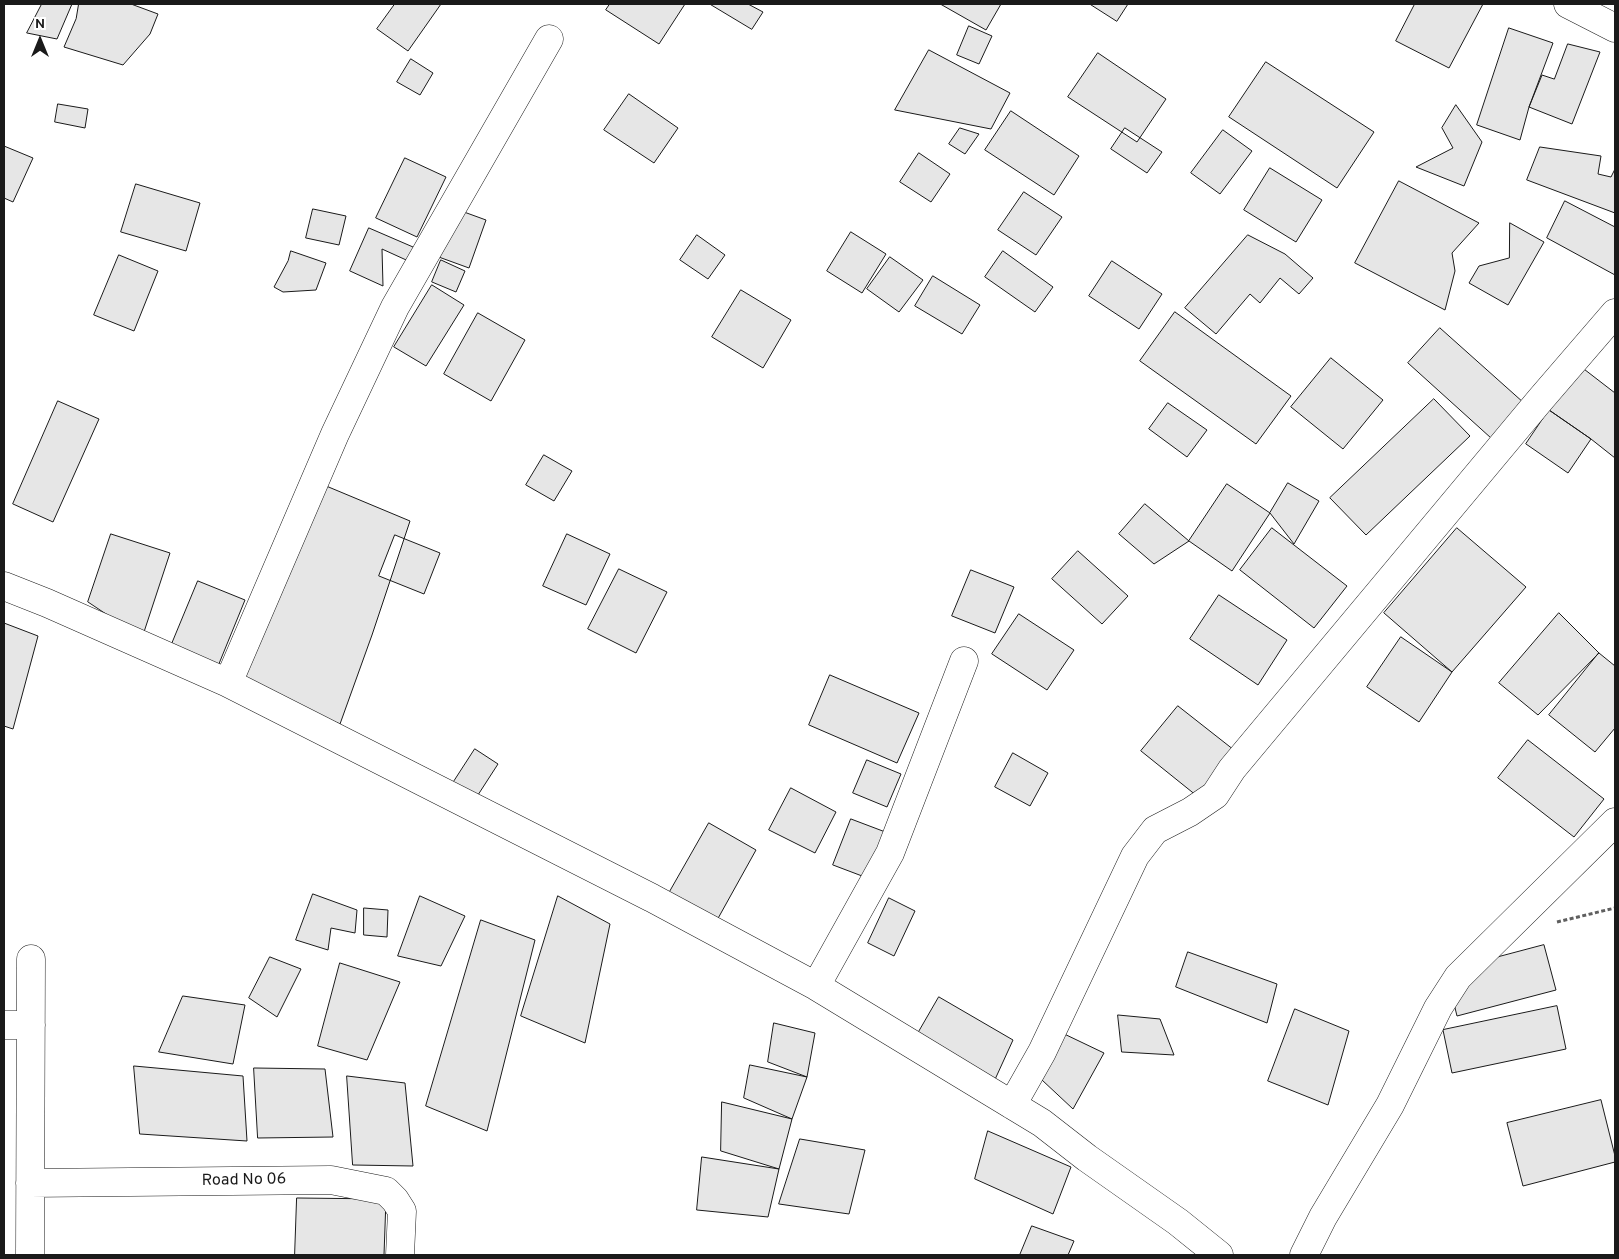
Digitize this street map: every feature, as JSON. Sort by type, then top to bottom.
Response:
[{"type":"street","points":[[1568,4],[1615,28]]},
{"type":"street","points":[[228,683],[335,434],[395,307],[549,39]]},
{"type":"street","points":[[1012,1105],[1042,1052],[1135,856],[1155,830],[1190,812],[1215,795],[1244,754],[1615,313]]},
{"type":"street","points":[[4,586],[228,683],[652,898],[816,986],[1042,1123],[1087,1158],[1178,1222],[1219,1255]]},
{"type":"street","points":[[816,986],[890,853],[964,661]]},
{"type":"street","points":[[1304,1255],[1324,1217],[1390,1105],[1438,1008],[1458,977],[1615,822]]},
{"type":"street","points":[[30,1255],[32,959]]},
{"type":"street","points":[[4,1025],[31,1025]]},
{"type":"street","name":"Road No 06","points":[[30,1183],[332,1180],[386,1191],[395,1200],[402,1211],[400,1255]]},
{"type":"building","points":[[42,4],[72,4],[57,39],[27,33]]},
{"type":"building","points":[[79,4],[131,4],[158,14],[150,34],[123,65],[64,47],[76,19]]},
{"type":"building","points":[[395,4],[441,4],[408,51],[377,29]]},
{"type":"building","points":[[610,4],[685,4],[659,44],[606,10]]},
{"type":"building","points":[[710,4],[748,4],[763,12],[752,29]]},
{"type":"building","points":[[943,4],[1001,4],[986,30]]},
{"type":"building","points":[[1090,4],[1128,4],[1117,21]]},
{"type":"building","points":[[1415,4],[1483,4],[1449,68],[1396,41]]},
{"type":"building","points":[[969,26],[992,36],[979,64],[957,55]]},
{"type":"building","points":[[1509,28],[1553,43],[1529,107],[1520,140],[1477,125]]},
{"type":"building","points":[[1568,44],[1600,52],[1572,124],[1529,107],[1542,75],[1554,79]]},
{"type":"building","points":[[929,50],[1010,93],[991,129],[895,110]]},
{"type":"building","points":[[1098,53],[1166,99],[1137,142],[1068,97]]},
{"type":"building","points":[[411,59],[433,73],[420,95],[397,82]]},
{"type":"building","points":[[1266,62],[1374,132],[1337,188],[1229,117]]},
{"type":"building","points":[[629,94],[678,128],[654,163],[604,130]]},
{"type":"building","points":[[58,104],[88,109],[85,128],[55,122]]},
{"type":"building","points":[[1456,105],[1482,142],[1464,186],[1416,167],[1453,148],[1442,128]]},
{"type":"building","points":[[1011,111],[1079,156],[1054,195],[985,150]]},
{"type":"building","points":[[960,128],[979,134],[965,154],[949,144]]},
{"type":"building","points":[[1125,128],[1162,152],[1147,173],[1111,149]]},
{"type":"building","points":[[1223,130],[1252,151],[1220,194],[1191,173]]},
{"type":"building","points":[[4,146],[33,158],[13,202],[4,198]]},
{"type":"building","points":[[1540,147],[1601,156],[1598,174],[1611,177],[1615,169],[1615,213],[1527,180]]},
{"type":"building","points":[[919,153],[950,174],[931,202],[900,182]]},
{"type":"building","points":[[405,158],[446,177],[417,237],[376,218]]},
{"type":"building","points":[[1270,168],[1322,200],[1296,242],[1244,210]]},
{"type":"building","points":[[1399,181],[1479,223],[1452,253],[1455,271],[1445,310],[1355,263]]},
{"type":"building","points":[[136,184],[200,203],[186,251],[121,232]]},
{"type":"building","points":[[1024,192],[1062,217],[1036,255],[998,230]]},
{"type":"building","points":[[1565,201],[1615,227],[1615,275],[1547,238]]},
{"type":"building","points":[[453,208],[486,220],[469,268],[436,256]]},
{"type":"building","points":[[313,209],[346,216],[339,245],[306,238]]},
{"type":"building","points":[[1510,223],[1544,242],[1508,305],[1469,283],[1479,266],[1509,258]]},
{"type":"building","points":[[369,228],[420,250],[415,264],[382,249],[383,286],[350,271]]},
{"type":"building","points":[[851,232],[886,254],[862,293],[827,271]]},
{"type":"building","points":[[697,235],[725,255],[708,279],[680,260]]},
{"type":"building","points":[[1248,235],[1285,254],[1313,278],[1299,294],[1280,278],[1260,303],[1250,294],[1216,334],[1185,308]]},
{"type":"building","points":[[291,251],[326,263],[316,290],[283,292],[274,287],[288,261]]},
{"type":"building","points":[[1003,251],[1053,287],[1035,312],[985,277]]},
{"type":"building","points":[[119,255],[158,271],[134,331],[94,315]]},
{"type":"building","points":[[890,257],[923,280],[899,312],[867,289]]},
{"type":"building","points":[[441,260],[465,271],[456,292],[432,282]]},
{"type":"building","points":[[1112,261],[1162,294],[1139,329],[1089,296]]},
{"type":"building","points":[[933,276],[980,305],[962,334],[915,306]]},
{"type":"building","points":[[432,285],[464,305],[426,366],[394,347]]},
{"type":"building","points":[[741,290],[791,320],[763,368],[712,337]]},
{"type":"building","points":[[1175,312],[1291,396],[1256,444],[1140,361]]},
{"type":"building","points":[[478,313],[525,340],[491,401],[444,374]]},
{"type":"building","points":[[1440,328],[1524,403],[1491,438],[1408,363]]},
{"type":"building","points":[[1331,358],[1383,400],[1343,449],[1291,407]]},
{"type":"building","points":[[1580,366],[1615,393],[1615,458],[1549,410]]},
{"type":"building","points":[[1434,399],[1470,436],[1366,535],[1330,498]]},
{"type":"building","points":[[58,401],[99,419],[53,522],[13,504]]},
{"type":"building","points":[[1168,403],[1207,430],[1187,457],[1149,429]]},
{"type":"building","points":[[1549,410],[1591,439],[1568,473],[1526,444]]},
{"type":"building","points":[[544,455],[572,471],[554,501],[526,485]]},
{"type":"building","points":[[319,483],[410,521],[340,724],[236,680]]},
{"type":"building","points":[[1288,483],[1319,501],[1294,544],[1270,513]]},
{"type":"building","points":[[1227,484],[1270,513],[1232,571],[1189,541]]},
{"type":"building","points":[[1145,504],[1189,541],[1154,564],[1119,534]]},
{"type":"building","points":[[1272,528],[1347,586],[1314,628],[1240,570]]},
{"type":"building","points":[[1457,528],[1526,587],[1452,672],[1384,613]]},
{"type":"building","points":[[111,534],[170,553],[142,638],[88,602]]},
{"type":"building","points":[[567,534],[610,554],[586,605],[543,586]]},
{"type":"building","points":[[395,535],[440,553],[424,594],[379,576]]},
{"type":"building","points":[[1078,551],[1128,596],[1102,624],[1052,579]]},
{"type":"building","points":[[619,569],[667,592],[636,653],[588,629]]},
{"type":"building","points":[[971,570],[1014,587],[995,633],[952,616]]},
{"type":"building","points":[[198,581],[245,600],[216,671],[169,651]]},
{"type":"building","points":[[1219,595],[1287,640],[1258,685],[1190,639]]},
{"type":"building","points":[[1559,613],[1599,653],[1538,715],[1499,683]]},
{"type":"building","points":[[1019,614],[1074,650],[1047,690],[992,654]]},
{"type":"building","points":[[4,623],[38,636],[13,729],[4,726]]},
{"type":"building","points":[[1401,637],[1452,672],[1419,722],[1367,687]]},
{"type":"building","points":[[1599,653],[1615,666],[1615,728],[1595,752],[1549,715]]},
{"type":"building","points":[[830,675],[919,713],[897,763],[809,725]]},
{"type":"building","points":[[1178,706],[1234,750],[1197,796],[1141,751]]},
{"type":"building","points":[[1528,740],[1604,799],[1574,837],[1498,778]]},
{"type":"building","points":[[475,749],[498,764],[476,798],[453,783]]},
{"type":"building","points":[[1013,753],[1048,773],[1030,806],[995,787]]},
{"type":"building","points":[[867,760],[901,774],[887,807],[853,793]]},
{"type":"building","points":[[791,788],[836,812],[815,853],[769,830]]},
{"type":"building","points":[[851,819],[888,833],[870,879],[833,865]]},
{"type":"building","points":[[709,823],[756,850],[716,922],[668,895]]},
{"type":"building","points":[[313,894],[357,910],[355,933],[331,928],[328,950],[296,940]]},
{"type":"building","points":[[420,896],[465,916],[441,966],[398,956]]},
{"type":"building","points":[[558,896],[610,924],[585,1043],[521,1016]]},
{"type":"building","points":[[889,898],[915,911],[894,956],[868,943]]},
{"type":"building","points":[[364,908],[388,910],[387,937],[364,935]]},
{"type":"building","points":[[481,920],[535,940],[487,1131],[426,1106]]},
{"type":"building","points":[[1544,945],[1556,990],[1457,1016],[1446,971]]},
{"type":"building","points":[[1188,952],[1277,984],[1267,1023],[1176,987]]},
{"type":"building","points":[[270,957],[301,969],[277,1017],[249,998]]},
{"type":"building","points":[[340,963],[400,982],[367,1060],[318,1046]]},
{"type":"building","points":[[183,996],[245,1005],[233,1064],[159,1052]]},
{"type":"building","points":[[939,997],[1013,1040],[992,1086],[913,1042]]},
{"type":"building","points":[[1557,1006],[1566,1049],[1452,1073],[1443,1030]]},
{"type":"building","points":[[1295,1009],[1349,1031],[1328,1105],[1268,1081]]},
{"type":"building","points":[[1118,1015],[1160,1019],[1174,1055],[1122,1052]]},
{"type":"building","points":[[774,1023],[815,1033],[807,1077],[768,1062]]},
{"type":"building","points":[[1058,1031],[1104,1053],[1073,1109],[1042,1080]]},
{"type":"building","points":[[750,1065],[807,1077],[792,1119],[744,1098]]},
{"type":"building","points":[[134,1066],[243,1076],[247,1141],[140,1134]]},
{"type":"building","points":[[254,1068],[325,1069],[333,1137],[258,1138]]},
{"type":"building","points":[[347,1076],[405,1083],[413,1166],[353,1165]]},
{"type":"building","points":[[1601,1100],[1615,1162],[1523,1186],[1507,1123]]},
{"type":"building","points":[[722,1102],[792,1119],[779,1169],[721,1151]]},
{"type":"building","points":[[988,1131],[1071,1167],[1053,1214],[975,1179]]},
{"type":"building","points":[[800,1139],[865,1150],[849,1214],[779,1204]]},
{"type":"building","points":[[702,1157],[779,1169],[768,1217],[697,1210]]},
{"type":"building","points":[[297,1198],[386,1199],[384,1255],[295,1255]]},
{"type":"building","points":[[1032,1226],[1074,1241],[1068,1255],[1020,1255]]}]
